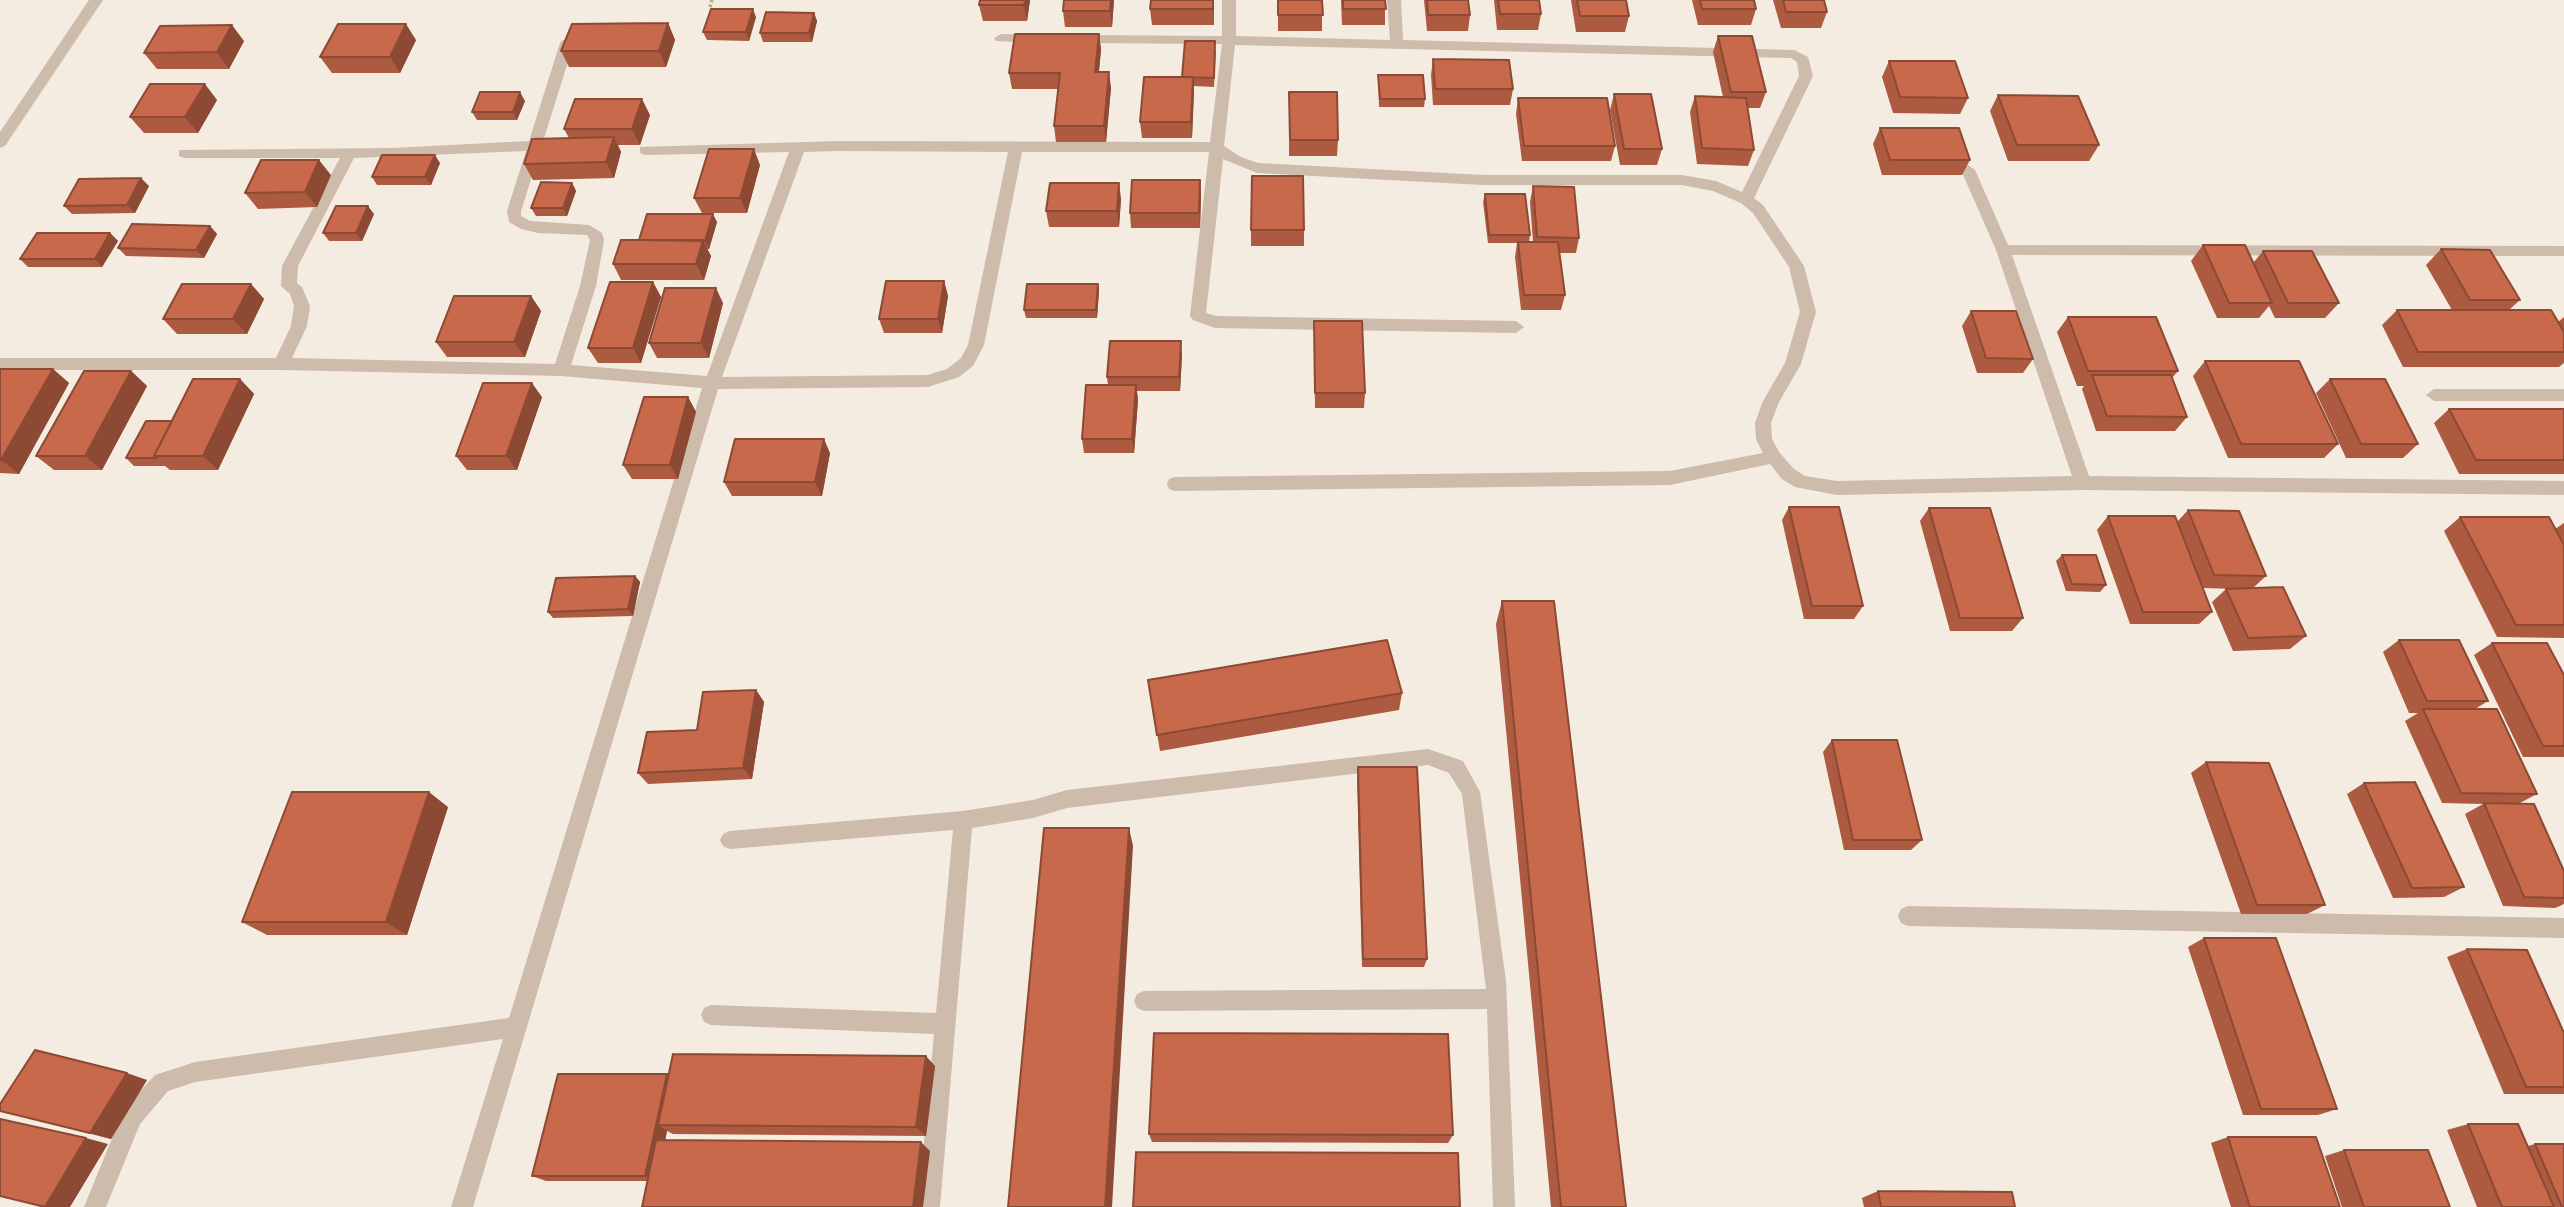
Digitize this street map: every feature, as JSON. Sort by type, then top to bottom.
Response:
[{"type":"street","points":[[0,143],[96,0]]},
{"type":"street","points":[[1229,0],[1229,40],[1197,311],[1202,319],[1215,322],[1516,327]]},
{"type":"street","points":[[1394,0],[1397,43]]},
{"type":"street","points":[[1001,38],[1397,43],[1794,54],[1803,60],[1806,76],[1746,199]]},
{"type":"street","points":[[561,370],[588,286],[597,240],[595,233],[589,230],[526,225],[514,218],[514,211],[567,43]]},
{"type":"street","points":[[184,153],[350,153],[535,146]]},
{"type":"street","points":[[0,364],[281,364],[561,370],[712,383],[928,381],[953,373],[967,362],[976,345],[1016,147]]},
{"type":"street","points":[[645,150],[1215,147],[1236,161],[1257,168],[1483,180],[1682,180],[1716,186],[1746,199],[1758,209],[1796,266],[1808,312],[1793,364],[1771,401],[1763,423],[1764,439],[1773,457],[1788,474],[1801,482],[1837,488],[2083,484],[2564,488]]},
{"type":"street","points":[[462,1207],[712,383],[798,148]]},
{"type":"street","points":[[281,364],[299,326],[302,306],[298,291],[289,286],[290,266],[350,153]]},
{"type":"street","points":[[1968,170],[2003,250],[2083,484]]},
{"type":"street","points":[[2003,250],[2564,251]]},
{"type":"street","points":[[2434,395],[2564,395]]},
{"type":"street","points":[[1175,484],[1670,478],[1773,457]]},
{"type":"street","points":[[730,840],[963,820],[1033,809],[1067,799],[1428,757],[1456,766],[1471,792],[1497,999],[1504,1207]]},
{"type":"street","points":[[929,1207],[963,820]]},
{"type":"street","points":[[1908,916],[2564,928]]},
{"type":"street","points":[[1144,1001],[1497,999]]},
{"type":"street","points":[[711,1015],[947,1024]]},
{"type":"street","points":[[94,1207],[132,1117],[162,1082],[195,1072],[516,1027]]},
{"type":"path","points":[[710,7],[712,0]]},
{"type":"building","points":[[980,0],[1025,0],[1024,5],[979,5]]},
{"type":"building","points":[[1064,0],[1111,0],[1110,11],[1063,11]]},
{"type":"building","points":[[1151,0],[1213,0],[1213,9],[1150,9]]},
{"type":"building","points":[[1278,0],[1322,0],[1323,15],[1278,15]]},
{"type":"building","points":[[1343,0],[1385,0],[1386,9],[1343,9]]},
{"type":"building","points":[[1427,0],[1468,0],[1470,15],[1428,15]]},
{"type":"building","points":[[1498,0],[1539,0],[1541,14],[1500,14]]},
{"type":"building","points":[[1577,0],[1626,0],[1629,16],[1580,16]]},
{"type":"building","points":[[1700,0],[1754,0],[1756,9],[1702,9]]},
{"type":"building","points":[[1783,0],[1824,0],[1827,12],[1786,12]]},
{"type":"building","points":[[711,9],[753,9],[746,32],[703,32]]},
{"type":"building","points":[[766,12],[814,13],[809,33],[760,33]]},
{"type":"building","points":[[668,23],[659,51],[561,51],[572,24]]},
{"type":"building","points":[[338,24],[406,24],[390,57],[320,57]]},
{"type":"building","points":[[232,25],[217,52],[144,53],[160,26]]},
{"type":"building","points":[[1015,34],[1099,34],[1095,72],[1109,72],[1104,126],[1054,126],[1060,73],[1009,73]]},
{"type":"building","points":[[1718,36],[1752,36],[1766,92],[1731,92]]},
{"type":"building","points":[[1185,41],[1215,41],[1214,78],[1182,77]]},
{"type":"building","points":[[1433,59],[1509,60],[1513,89],[1435,89]]},
{"type":"building","points":[[1889,61],[1955,61],[1968,98],[1900,97]]},
{"type":"building","points":[[1378,75],[1423,75],[1425,99],[1380,99]]},
{"type":"building","points":[[1144,77],[1193,77],[1191,122],[1140,122]]},
{"type":"building","points":[[150,84],[205,84],[185,117],[130,117]]},
{"type":"building","points":[[480,92],[520,92],[513,112],[472,112]]},
{"type":"building","points":[[1289,92],[1337,92],[1338,140],[1290,140]]},
{"type":"building","points":[[1614,94],[1651,94],[1662,149],[1624,149]]},
{"type":"building","points":[[1998,95],[2078,96],[2099,145],[2017,145]]},
{"type":"building","points":[[1695,96],[1746,98],[1754,150],[1702,148]]},
{"type":"building","points":[[1518,98],[1607,98],[1615,146],[1524,146]]},
{"type":"building","points":[[575,99],[642,99],[632,129],[564,129]]},
{"type":"building","points":[[1880,128],[1959,128],[1970,160],[1890,160]]},
{"type":"building","points":[[614,137],[606,162],[524,164],[532,139]]},
{"type":"building","points":[[709,149],[754,149],[740,198],[694,198]]},
{"type":"building","points":[[382,155],[435,155],[425,177],[372,177]]},
{"type":"building","points":[[261,160],[319,160],[305,192],[245,193]]},
{"type":"building","points":[[1252,176],[1303,176],[1304,230],[1251,230]]},
{"type":"building","points":[[141,178],[127,205],[64,206],[79,179]]},
{"type":"building","points":[[1132,180],[1200,180],[1199,213],[1130,213]]},
{"type":"building","points":[[541,182],[572,183],[563,208],[531,208]]},
{"type":"building","points":[[1050,183],[1119,183],[1117,211],[1046,211]]},
{"type":"building","points":[[1533,186],[1574,187],[1579,238],[1537,237]]},
{"type":"building","points":[[1485,194],[1525,194],[1530,235],[1489,235]]},
{"type":"building","points":[[336,206],[368,206],[356,233],[323,233]]},
{"type":"building","points":[[647,214],[713,214],[705,241],[639,240]]},
{"type":"building","points":[[132,224],[210,226],[196,250],[118,248]]},
{"type":"building","points":[[37,233],[110,233],[95,259],[20,259]]},
{"type":"building","points":[[621,240],[703,240],[696,264],[613,264]]},
{"type":"building","points":[[1518,242],[1558,242],[1565,295],[1524,295]]},
{"type":"building","points":[[2203,245],[2245,245],[2272,303],[2229,303]]},
{"type":"building","points":[[2441,249],[2490,250],[2520,300],[2470,300]]},
{"type":"building","points":[[2263,251],[2312,251],[2339,303],[2288,303]]},
{"type":"building","points":[[886,281],[944,281],[938,319],[879,319]]},
{"type":"building","points":[[610,282],[653,282],[633,348],[588,348]]},
{"type":"building","points":[[182,284],[251,284],[233,319],[163,319]]},
{"type":"building","points":[[1027,284],[1098,284],[1096,310],[1024,310]]},
{"type":"building","points":[[665,288],[716,288],[701,343],[649,343]]},
{"type":"building","points":[[454,296],[531,296],[514,342],[436,342]]},
{"type":"building","points":[[2397,310],[2551,310],[2564,332],[2564,352],[2418,352]]},
{"type":"building","points":[[1971,311],[2016,311],[2033,359],[1986,358]]},
{"type":"building","points":[[2068,317],[2156,317],[2178,371],[2088,371]]},
{"type":"building","points":[[1314,321],[1362,321],[1365,393],[1315,393]]},
{"type":"building","points":[[1110,341],[1181,341],[1179,377],[1107,377]]},
{"type":"building","points":[[2205,361],[2299,361],[2338,444],[2241,444]]},
{"type":"building","points":[[0,369],[53,369],[1,460],[0,460]]},
{"type":"building","points":[[84,371],[131,371],[85,456],[36,456]]},
{"type":"building","points":[[2092,375],[2171,375],[2187,417],[2107,416]]},
{"type":"building","points":[[193,379],[240,379],[203,456],[154,456]]},
{"type":"building","points":[[2330,379],[2385,379],[2418,444],[2361,444]]},
{"type":"building","points":[[483,383],[532,383],[506,456],[456,456]]},
{"type":"building","points":[[1086,385],[1136,385],[1132,439],[1082,439]]},
{"type":"building","points":[[644,397],[688,397],[670,465],[623,465]]},
{"type":"building","points":[[2449,409],[2564,409],[2564,460],[2476,460]]},
{"type":"building","points":[[146,421],[172,421],[154,456],[157,458],[126,458]]},
{"type":"building","points":[[735,439],[824,439],[815,482],[724,482]]},
{"type":"building","points":[[1789,507],[1839,507],[1863,606],[1812,606]]},
{"type":"building","points":[[1929,508],[1990,508],[2023,618],[1960,618]]},
{"type":"building","points":[[2188,510],[2239,511],[2266,576],[2214,575]]},
{"type":"building","points":[[2108,516],[2175,516],[2212,612],[2143,612]]},
{"type":"building","points":[[2460,517],[2549,517],[2564,545],[2564,625],[2516,625]]},
{"type":"building","points":[[2062,555],[2096,555],[2106,585],[2072,584]]},
{"type":"building","points":[[635,576],[628,609],[548,612],[556,578]]},
{"type":"building","points":[[2283,587],[2306,636],[2248,638],[2226,589]]},
{"type":"building","points":[[1502,601],[1554,601],[1626,1207],[1561,1207]]},
{"type":"building","points":[[1387,640],[1402,693],[1157,735],[1148,680]]},
{"type":"building","points":[[2399,640],[2459,640],[2488,701],[2427,701]]},
{"type":"building","points":[[2492,643],[2547,643],[2564,675],[2564,746],[2543,746]]},
{"type":"building","points":[[756,690],[743,768],[638,773],[647,732],[697,730],[703,692]]},
{"type":"building","points":[[2423,709],[2497,709],[2537,794],[2461,793]]},
{"type":"building","points":[[1832,740],[1897,740],[1922,840],[1853,840]]},
{"type":"building","points":[[2206,762],[2269,763],[2325,905],[2257,905]]},
{"type":"building","points":[[1358,767],[1417,767],[1427,959],[1363,959]]},
{"type":"building","points":[[2415,782],[2464,887],[2412,888],[2364,783]]},
{"type":"building","points":[[292,792],[429,792],[386,922],[242,922]]},
{"type":"building","points":[[2484,803],[2534,804],[2564,871],[2564,898],[2524,897]]},
{"type":"building","points":[[1044,828],[1129,828],[1105,1207],[1008,1207]]},
{"type":"building","points":[[2204,938],[2276,938],[2337,1109],[2261,1109]]},
{"type":"building","points":[[2467,949],[2527,950],[2564,1033],[2564,1087],[2526,1087]]},
{"type":"building","points":[[1154,1033],[1448,1034],[1453,1135],[1149,1134]]},
{"type":"building","points":[[35,1050],[127,1073],[90,1133],[0,1111],[0,1104]]},
{"type":"building","points":[[673,1054],[926,1056],[916,1127],[658,1125]]},
{"type":"building","points":[[558,1074],[667,1074],[645,1176],[532,1176]]},
{"type":"building","points":[[0,1119],[86,1138],[45,1207],[0,1196]]},
{"type":"building","points":[[2468,1124],[2518,1124],[2554,1207],[2502,1207]]},
{"type":"building","points":[[2228,1137],[2316,1137],[2340,1207],[2250,1207]]},
{"type":"building","points":[[656,1140],[921,1142],[913,1207],[642,1207]]},
{"type":"building","points":[[2535,1144],[2564,1144],[2564,1207],[2562,1207]]},
{"type":"building","points":[[2344,1150],[2428,1150],[2450,1207],[2364,1207]]},
{"type":"building","points":[[1136,1152],[1458,1153],[1460,1207],[1133,1207]]},
{"type":"building","points":[[1878,1191],[2012,1192],[2015,1207],[1881,1207]]}]
